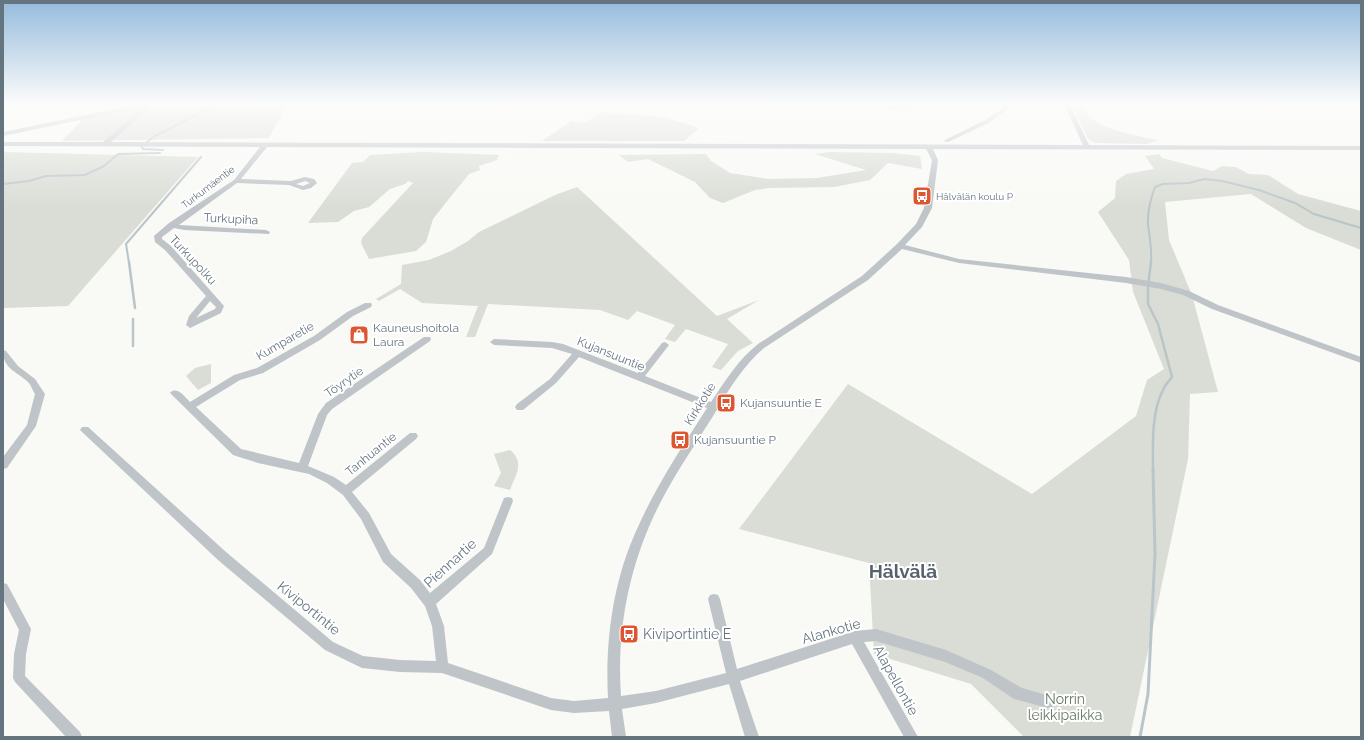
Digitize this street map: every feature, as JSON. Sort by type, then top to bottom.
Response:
[{"type":"street","points":[[105,144],[111,139]]},
{"type":"street","points":[[946,140],[950,139]]},
{"type":"street","points":[[1083,139],[1087,147]]},
{"type":"street","points":[[3,144],[1361,148]]},
{"type":"street","name":"Turkumäentie","points":[[158,240],[158,236],[172,225],[216,196],[236,180],[265,144]]},
{"type":"street","points":[[928,146],[939,157]]},
{"type":"street","name":"Kirkkotie","points":[[619,737],[614,704],[614,663],[619,612],[634,549],[650,512],[733,376],[749,356],[780,332],[865,278],[900,246],[919,226],[928,208],[940,146]]},
{"type":"street","points":[[236,180],[291,183]]},
{"type":"street","name":"Turkupiha","points":[[172,225],[184,228],[266,232]]},
{"type":"street","name":"Turkupolku","points":[[158,240],[168,248],[210,296]]},
{"type":"street","points":[[900,246],[959,261],[1126,280],[1161,286],[1186,293],[1214,307],[1361,360]]},
{"type":"street","name":"Kumparetie","points":[[190,406],[237,377],[260,371],[317,338],[350,314],[368,305]]},
{"type":"street","name":"Töyrytie","points":[[302,468],[323,414],[329,406],[427,339]]},
{"type":"street","name":"Kujansuuntie","points":[[494,342],[563,347],[577,354],[714,407]]},
{"type":"street","points":[[639,378],[665,345]]},
{"type":"street","points":[[3,353],[15,368],[32,381],[40,394],[30,426],[3,466]]},
{"type":"street","points":[[520,407],[553,381],[577,354]]},
{"type":"street","points":[[175,393],[237,452],[249,457],[302,468],[323,475],[346,491],[366,517],[386,558],[412,581],[429,602],[440,633],[442,667]]},
{"type":"street","name":"Kiviportintie","points":[[85,430],[222,556],[329,646],[362,662],[400,666],[442,667],[551,704],[574,707],[614,704]]},
{"type":"street","name":"Tanhuantie","points":[[346,491],[413,436]]},
{"type":"street","name":"Piennartie","points":[[429,602],[488,551],[508,501]]},
{"type":"street","points":[[3,588],[25,629],[20,654],[19,678],[76,737]]},
{"type":"street","points":[[714,599],[733,677],[752,737]]},
{"type":"street","name":"Alankotie","points":[[614,704],[656,697],[733,677],[855,637],[876,635],[946,656],[987,674],[1019,694],[1048,702]]},
{"type":"street","name":"Alapellontie","points":[[855,637],[911,737]]},
{"type":"green space","points":[[64,139],[232,139],[62,141]]},
{"type":"green space","points":[[546,139],[687,139],[684,141],[542,141]]},
{"type":"green space","points":[[1088,139],[1152,139],[1158,140],[1147,144],[1095,143]]},
{"type":"green space","points":[[3,152],[198,157],[68,306],[3,308]]},
{"type":"green space","points":[[423,152],[499,155],[497,160],[479,166],[480,170],[469,174],[433,219],[426,242],[416,251],[369,259],[361,243],[362,238],[413,183],[408,181],[405,184],[390,189],[369,207],[354,211],[338,222],[308,223],[352,163],[363,162],[370,155]]},
{"type":"green space","points":[[829,152],[892,153],[920,156],[922,169],[888,163],[870,180],[834,187],[769,188],[755,190],[723,203],[710,198],[695,182],[648,159],[628,162],[619,155],[706,154],[711,161],[730,173],[769,179],[817,178],[866,170],[815,154]]},
{"type":"green space","name":"Norrin leikkipaikka","points":[[1159,154],[1162,158],[1213,171],[1222,166],[1236,167],[1249,174],[1268,175],[1298,194],[1361,211],[1361,250],[1306,228],[1251,194],[1165,202],[1169,240],[1192,295],[1218,392],[1190,394],[1188,459],[1130,737],[1024,737],[971,684],[874,654],[869,563],[739,529],[848,384],[1032,494],[1136,416],[1147,380],[1164,369],[1133,292],[1129,260],[1098,212],[1115,198],[1116,181],[1126,174],[1154,169],[1145,156]]},
{"type":"green space","points":[[577,187],[717,316],[759,300],[727,319],[753,343],[738,351],[721,370],[712,367],[728,344],[686,329],[675,342],[665,339],[675,325],[637,311],[628,320],[600,310],[488,304],[475,337],[466,337],[478,306],[422,303],[400,289],[379,301],[376,299],[401,284],[402,265],[429,260],[451,251],[468,241],[479,232],[555,195]]},
{"type":"green space","points":[[211,364],[211,383],[198,390],[186,376],[195,368]]},
{"type":"green space","points":[[510,450],[517,459],[518,469],[510,490],[494,486],[501,473],[494,454]]},
{"type":"waterway","points":[[147,142],[152,139]]},
{"type":"waterway","points":[[142,147],[143,149],[163,150]]},
{"type":"waterway","points":[[3,184],[29,181],[46,176],[85,175],[104,166],[118,154],[160,153]]},
{"type":"waterway","points":[[129,263],[126,244],[201,157]]},
{"type":"waterway","points":[[1151,262],[1148,225],[1149,211],[1155,187],[1163,184],[1189,183],[1204,179],[1222,181],[1259,190],[1295,203],[1314,214],[1361,228]]},
{"type":"waterway","points":[[129,262],[135,308]]},
{"type":"waterway","points":[[1151,262],[1148,286],[1148,304],[1158,324],[1172,377],[1164,388],[1156,409],[1153,440],[1153,469]]},
{"type":"waterway","points":[[133,319],[133,346]]},
{"type":"waterway","points":[[1140,737],[1148,694],[1155,554],[1153,469]]},
{"type":"place","name":"Hälvälän koulu P","points":[[922,196]]},
{"type":"place","name":"Kauneushoitola Laura","points":[[359,335]]},
{"type":"place","name":"Kujansuuntie E","points":[[726,403]]},
{"type":"place","name":"Kujansuuntie P","points":[[680,440]]},
{"type":"place","name":"Kiviportintie E","points":[[629,634]]},
{"type":"district","name":"Hälvälä","points":[[903,571]]}]
